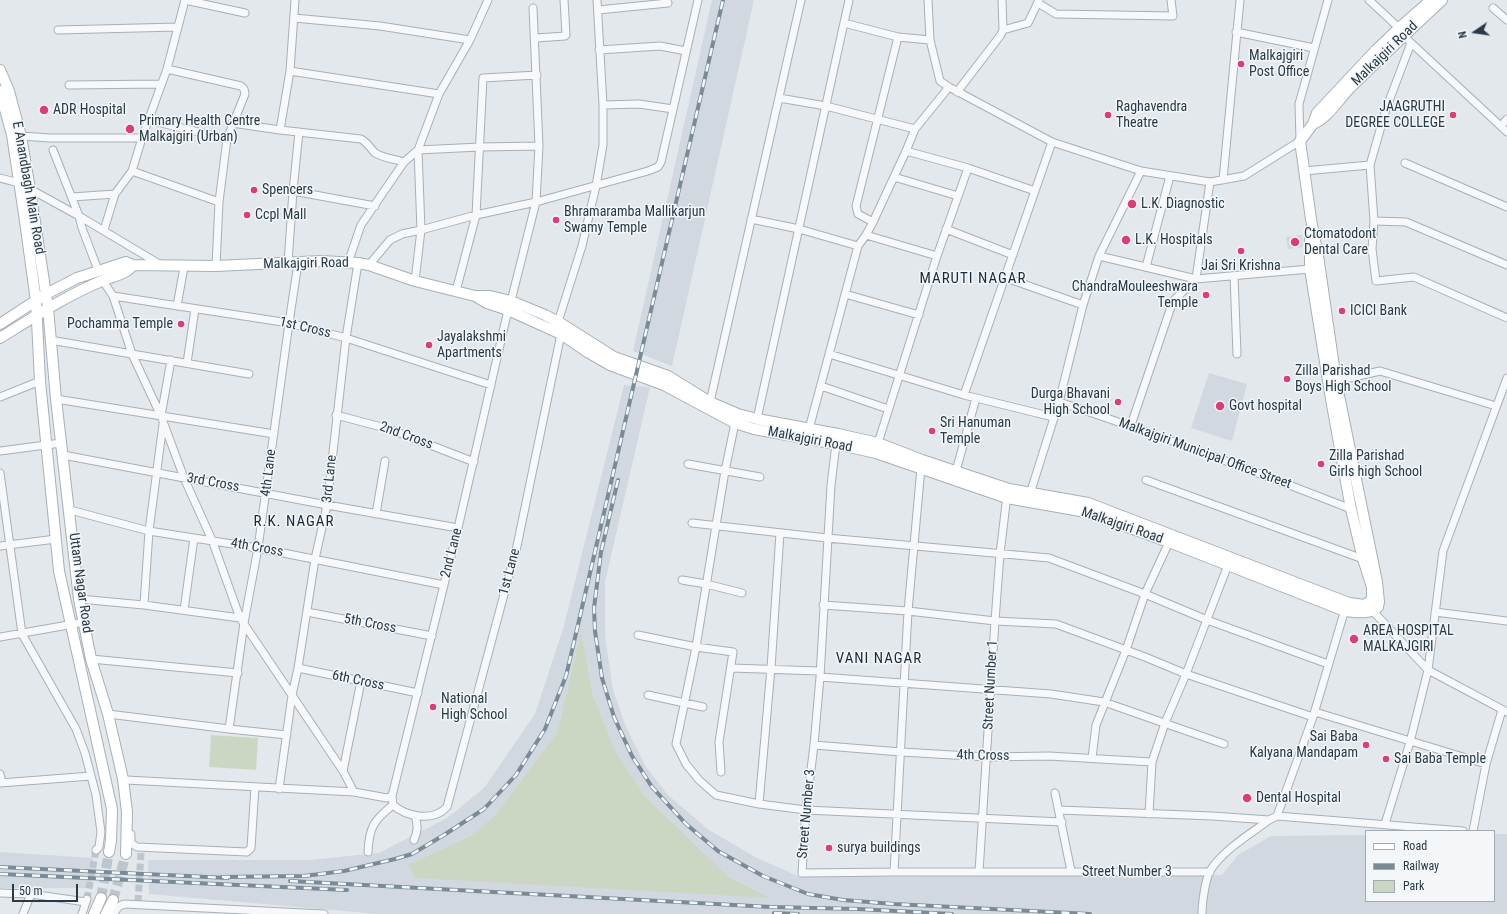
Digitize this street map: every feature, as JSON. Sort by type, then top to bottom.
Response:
[{"type":"main road","name":"Malkajgiri Road","points":[[1405,36],[1431,0]]},
{"type":"main road","name":"Malkajgiri Road","points":[[1300,141],[1313,124],[1323,120],[1344,94],[1442,0]]},
{"type":"main road","name":"E Anandbagh Main Road","points":[[0,70],[9,91],[21,136],[48,308]]},
{"type":"main road","name":"E Anandbagh Main Road","points":[[0,91],[12,135],[20,183],[37,315]]},
{"type":"main road","points":[[1300,141],[1336,381],[1377,582],[1378,607],[1369,608],[1372,596],[1372,587],[1363,559],[1351,509],[1331,399],[1310,270],[1309,244],[1311,219]]},
{"type":"main road","name":"Malkajgiri Road","points":[[0,324],[46,294],[77,278],[126,262],[133,265],[184,267],[321,261],[369,265],[415,281],[475,296],[487,303],[509,306],[558,322],[614,357],[668,376],[710,402],[757,419],[809,430],[838,434],[878,444],[956,471],[1008,494]]},
{"type":"main road","points":[[0,338],[48,308],[103,280],[129,270],[133,265]]},
{"type":"main road","name":"Malkajgiri Road","points":[[509,306],[561,334],[588,353],[610,364],[664,385],[735,423],[754,429],[876,453],[953,480],[1086,512],[1169,542],[1197,548],[1228,565],[1346,606]]},
{"type":"main road","name":"Uttam Nagar Road","points":[[48,308],[56,399],[80,599],[91,659],[109,714],[120,767],[127,812],[126,854]]},
{"type":"main road","name":"Uttam Nagar Road","points":[[37,315],[40,381],[59,571],[112,810],[111,841],[109,852]]},
{"type":"main road","name":"Malkajgiri Road","points":[[1029,498],[1088,503],[1197,548],[1346,606],[1356,612],[1369,608]]},
{"type":"main road","points":[[94,914],[100,898]]},
{"type":"main road","points":[[106,914],[112,906],[113,900]]},
{"type":"street","points":[[104,230],[115,194],[132,171],[142,138],[167,69],[185,0],[245,13]]},
{"type":"street","points":[[280,130],[290,72],[295,0]]},
{"type":"street","points":[[415,281],[421,230],[418,150],[439,94],[470,40],[488,0]]},
{"type":"street","points":[[536,38],[566,35],[564,0]]},
{"type":"street","points":[[558,322],[582,246],[596,186],[603,145],[603,104],[599,50],[598,0]]},
{"type":"street","points":[[369,265],[390,240],[396,236],[476,215],[536,202],[658,167],[661,162],[698,0]]},
{"type":"street","points":[[710,402],[801,0]]},
{"type":"street","points":[[757,419],[849,0]]},
{"type":"street","points":[[928,0],[930,40],[940,81],[949,87],[1052,142],[1141,171],[1210,182],[1244,176],[1300,141],[1299,104],[1328,0]]},
{"type":"street","points":[[957,92],[1004,30],[1002,0]]},
{"type":"street","points":[[1004,30],[1028,23],[1039,1],[1056,14],[1173,16],[1171,0]]},
{"type":"street","points":[[1223,180],[1240,0]]},
{"type":"street","points":[[1369,0],[1507,132]]},
{"type":"street","points":[[598,10],[668,3]]},
{"type":"street","name":"2nd Lane","points":[[392,796],[474,462],[509,306],[536,202],[539,146],[534,8]]},
{"type":"street","points":[[1493,8],[1507,20]]},
{"type":"street","points":[[294,18],[380,26],[470,40]]},
{"type":"street","points":[[844,23],[898,37],[930,40]]},
{"type":"street","points":[[58,30],[178,27]]},
{"type":"street","points":[[1236,32],[1314,48]]},
{"type":"street","points":[[1405,36],[1370,166],[1374,221],[1372,249],[1376,281],[1414,277],[1507,318]]},
{"type":"street","points":[[873,222],[858,214],[856,206],[898,37]]},
{"type":"street","points":[[599,50],[660,46],[686,51]]},
{"type":"street","points":[[167,69],[240,86],[244,89],[245,94],[226,139],[219,202],[216,266]]},
{"type":"street","points":[[290,72],[439,94]]},
{"type":"street","points":[[456,291],[476,215],[482,78],[537,75]]},
{"type":"street","points":[[69,85],[161,84]]},
{"type":"street","points":[[809,430],[858,246],[873,222],[914,129],[949,87]]},
{"type":"street","points":[[779,98],[826,106],[914,129]]},
{"type":"street","points":[[603,104],[639,104],[673,109]]},
{"type":"street","points":[[149,120],[226,139]]},
{"type":"street","points":[[1501,126],[1507,120]]},
{"type":"street","points":[[232,123],[361,139],[371,146],[380,156],[404,162]]},
{"type":"street","name":"4th Lane","points":[[229,730],[238,673],[242,620],[258,548],[289,323],[293,263],[293,191],[299,132]]},
{"type":"street","points":[[21,136],[50,138],[142,138]]},
{"type":"street","points":[[964,396],[1052,142]]},
{"type":"street","points":[[418,150],[539,146]]},
{"type":"street","points":[[53,150],[80,216],[82,228],[98,270]]},
{"type":"street","name":"3rd Lane","points":[[279,788],[292,694],[298,668],[315,559],[327,505],[353,263],[361,225],[404,162],[418,150]]},
{"type":"street","points":[[906,150],[968,168],[1035,191]]},
{"type":"street","points":[[1405,163],[1507,207]]},
{"type":"street","points":[[1304,171],[1370,166]]},
{"type":"street","points":[[878,444],[936,256],[968,168]]},
{"type":"street","points":[[132,171],[219,202]]},
{"type":"street","points":[[1029,498],[1058,402],[1083,305],[1099,256],[1141,171]]},
{"type":"street","points":[[1146,267],[1170,176]]},
{"type":"street","points":[[894,177],[958,196]]},
{"type":"street","points":[[0,178],[20,183],[80,216],[161,265]]},
{"type":"street","points":[[1131,425],[1173,301],[1196,279],[1210,182]]},
{"type":"street","points":[[293,191],[375,206]]},
{"type":"street","points":[[72,197],[115,194]]},
{"type":"street","points":[[751,219],[799,229],[858,246]]},
{"type":"street","points":[[1374,221],[1406,222],[1507,265]]},
{"type":"street","points":[[946,229],[1013,254]]},
{"type":"street","points":[[866,235],[936,256]]},
{"type":"street","points":[[1099,256],[1196,279],[1310,270]]},
{"type":"street","points":[[177,306],[184,267]]},
{"type":"street","points":[[1234,276],[1237,354]]},
{"type":"street","points":[[1006,278],[1083,305]]},
{"type":"street","points":[[103,280],[113,296],[132,354],[162,420],[184,478],[212,540],[242,620],[343,771],[354,792]]},
{"type":"street","points":[[845,294],[919,315]]},
{"type":"street","name":"1st Cross","points":[[113,296],[289,323],[346,338],[491,385]]},
{"type":"street","points":[[187,363],[195,309]]},
{"type":"street","name":"1st Lane","points":[[415,816],[437,814],[442,812],[447,807],[517,546],[561,334]]},
{"type":"street","points":[[50,340],[249,374]]},
{"type":"street","points":[[829,354],[964,396],[1053,417]]},
{"type":"street","points":[[144,605],[149,531],[162,420],[171,360]]},
{"type":"street","points":[[1336,381],[1380,371],[1496,406]]},
{"type":"street","points":[[1385,824],[1410,742],[1428,670],[1443,551],[1507,378]]},
{"type":"street","points":[[0,398],[40,381]]},
{"type":"street","points":[[821,386],[888,409]]},
{"type":"street","points":[[956,471],[976,398]]},
{"type":"street","points":[[56,399],[162,420],[274,434]]},
{"type":"street","name":"Malkajgiri Municipal Office Street","points":[[1058,402],[1131,425],[1250,469],[1351,509]]},
{"type":"street","name":"2nd Cross","points":[[336,415],[389,429],[474,462]]},
{"type":"street","points":[[735,423],[725,471],[696,647],[676,744],[686,764],[699,780],[716,795],[759,804],[806,810],[1062,822]]},
{"type":"street","points":[[0,451],[61,443]]},
{"type":"street","name":"Street Number 3","points":[[836,444],[827,538],[814,745],[806,810],[802,873],[1210,872]]},
{"type":"street","name":"3rd Cross","points":[[63,455],[458,528]]},
{"type":"street","points":[[376,514],[385,461]]},
{"type":"street","points":[[688,464],[760,477]]},
{"type":"street","points":[[894,872],[908,611],[921,468]]},
{"type":"street","points":[[0,474],[22,634],[76,729],[85,753],[96,795],[101,832],[99,847],[96,850]]},
{"type":"street","points":[[1146,480],[1363,559]]},
{"type":"street","name":"Street Number 1","points":[[979,872],[1000,554],[1008,494]]},
{"type":"street","name":"4th Cross","points":[[70,510],[149,531],[258,548],[444,585]]},
{"type":"street","points":[[692,523],[827,538],[1049,558],[1145,594],[1207,620],[1328,664]]},
{"type":"street","points":[[759,804],[771,668],[780,533]]},
{"type":"street","points":[[184,610],[194,538]]},
{"type":"street","points":[[0,546],[56,539]]},
{"type":"street","points":[[1092,758],[1096,725],[1104,702],[1126,650],[1145,594],[1169,542]]},
{"type":"street","points":[[1149,814],[1152,762],[1165,723],[1186,674],[1228,565]]},
{"type":"street","points":[[682,580],[742,593]]},
{"type":"street","points":[[80,599],[184,610],[242,620]]},
{"type":"street","points":[[823,605],[908,611],[995,621],[1056,624],[1186,674],[1314,715],[1486,764]]},
{"type":"street","points":[[1277,816],[1314,715],[1346,606]]},
{"type":"street","points":[[1369,608],[1428,670],[1504,711],[1486,764],[1473,830]]},
{"type":"street","name":"5th Cross","points":[[307,612],[432,636]]},
{"type":"street","points":[[1435,612],[1507,621]]},
{"type":"street","points":[[0,637],[85,622]]},
{"type":"street","points":[[638,635],[696,647],[733,652],[719,742],[721,772]]},
{"type":"street","points":[[91,659],[238,673]]},
{"type":"street","name":"6th Cross","points":[[298,668],[418,693]]},
{"type":"street","points":[[731,668],[771,668],[904,684],[1051,694],[1104,702],[1224,744]]},
{"type":"street","points":[[343,771],[361,681]]},
{"type":"street","points":[[648,695],[703,707]]},
{"type":"street","points":[[254,787],[251,848],[247,852],[142,850],[134,847],[130,840],[131,815],[126,780],[109,714],[229,730],[287,735]]},
{"type":"street","name":"4th Cross","points":[[814,745],[987,757],[1049,756],[1152,762]]},
{"type":"street","points":[[0,774],[1,783],[91,776]]},
{"type":"street","points":[[126,780],[354,792],[387,798],[392,796],[393,805],[399,810],[415,816],[418,824],[414,840]]},
{"type":"street","points":[[1055,794],[1062,822],[1071,872]]},
{"type":"street","points":[[368,852],[371,829],[379,816],[393,805]]},
{"type":"street","points":[[1059,810],[1212,816],[1269,820]]},
{"type":"street","points":[[1202,914],[1202,904],[1210,872],[1220,857],[1269,820],[1277,816],[1452,830]]},
{"type":"street","points":[[0,893],[31,894],[87,900],[82,914]]},
{"type":"street","points":[[23,914],[31,894]]},
{"type":"street","points":[[114,914],[118,907],[124,904],[138,904],[324,914]]},
{"type":"shaded area","points":[[712,0],[754,0],[672,366],[633,351]]},
{"type":"shaded area","name":"Ctomatodont Dental Care","points":[[1302,235],[1303,247],[1288,249],[1286,237]]},
{"type":"shaded area","name":"Govt hospital","points":[[1209,373],[1247,384],[1232,441],[1191,428]]},
{"type":"shaded area","points":[[624,385],[650,387],[605,582],[605,636],[613,690],[626,727],[646,767],[669,796],[709,830],[755,857],[800,877],[1222,875],[1238,855],[1271,836],[1365,835],[1365,902],[1495,902],[1495,834],[1507,834],[1507,914],[378,914],[149,894],[148,860],[309,860],[379,853],[447,818],[484,788],[535,714],[564,626]],"holes":[[[581,632],[593,695],[616,752],[645,796],[728,876],[770,897],[409,864],[470,836],[495,815],[557,733]]]},
{"type":"shaded area","points":[[0,852],[93,858],[91,888],[0,888]]},
{"type":"green space","points":[[581,631],[593,695],[616,752],[645,796],[728,876],[771,898],[415,878],[409,864],[470,836],[495,815],[557,733]]},
{"type":"green space","points":[[211,735],[258,738],[256,770],[209,767]]},
{"type":"tunnel","points":[[87,899],[96,850]]},
{"type":"tunnel","points":[[101,898],[109,852]]},
{"type":"tunnel","points":[[138,902],[141,853]]},
{"type":"tunnel","points":[[113,900],[126,854]]},
{"type":"railway","points":[[222,877],[304,876],[344,871],[412,854],[484,809],[516,775],[545,729],[566,676],[723,0]]},
{"type":"railway","points":[[618,480],[601,552],[594,608],[595,631],[602,678],[614,717],[632,756],[652,787],[686,824],[718,851],[763,876],[808,894],[843,900],[894,904],[1090,914]]},
{"type":"railway","points":[[0,867],[228,878]]},
{"type":"railway","points":[[0,874],[347,890]]},
{"type":"railway","points":[[290,881],[771,907],[858,909],[952,914]]},
{"type":"railway","points":[[774,913],[798,914]]},
{"type":"place","name":"Malkajgiri Post Office","points":[[1241,64]]},
{"type":"place","name":"ADR Hospital","points":[[44,110]]},
{"type":"place","name":"Raghavendra Theatre","points":[[1108,115]]},
{"type":"place","name":"JAAGRUTHI DEGREE COLLEGE","points":[[1453,115]]},
{"type":"place","name":"Primary Health Centre Malkajgiri (Urban)","points":[[130,129]]},
{"type":"place","name":"Spencers","points":[[254,190]]},
{"type":"place","name":"L.K. Diagnostic","points":[[1132,204]]},
{"type":"place","name":"Ccpl Mall","points":[[247,215]]},
{"type":"place","name":"Bhramaramba Mallikarjun Swamy Temple","points":[[556,220]]},
{"type":"place","name":"L.K. Hospitals","points":[[1126,240]]},
{"type":"place","name":"Ctomatodont Dental Care","points":[[1295,242]]},
{"type":"place","name":"Jai Sri Krishna","points":[[1241,251]]},
{"type":"place","name":"ChandraMouleeshwara Temple","points":[[1206,295]]},
{"type":"place","name":"ICICI Bank","points":[[1342,311]]},
{"type":"place","name":"Pochamma Temple","points":[[181,324]]},
{"type":"place","name":"Jayalakshmi Apartments","points":[[429,345]]},
{"type":"place","name":"Zilla Parishad Boys High School","points":[[1287,379]]},
{"type":"place","name":"Durga Bhavani High School","points":[[1118,402]]},
{"type":"place","name":"Govt hospital","points":[[1220,406]]},
{"type":"place","name":"Sri Hanuman Temple","points":[[932,431]]},
{"type":"place","name":"Zilla Parishad Girls high School","points":[[1321,464]]},
{"type":"place","name":"AREA HOSPITAL MALKAJGIRI","points":[[1354,639]]},
{"type":"place","name":"National High School","points":[[433,707]]},
{"type":"place","name":"Sai Baba Kalyana Mandapam","points":[[1366,745]]},
{"type":"place","name":"Sai Baba Temple","points":[[1386,759]]},
{"type":"place","name":"Dental Hospital","points":[[1247,798]]},
{"type":"place","name":"surya buildings","points":[[829,848]]},
{"type":"district","name":"MARUTI NAGAR","points":[[973,279]]},
{"type":"district","name":"R.K. NAGAR","points":[[294,522]]},
{"type":"district","name":"VANI NAGAR","points":[[879,659]]}]
